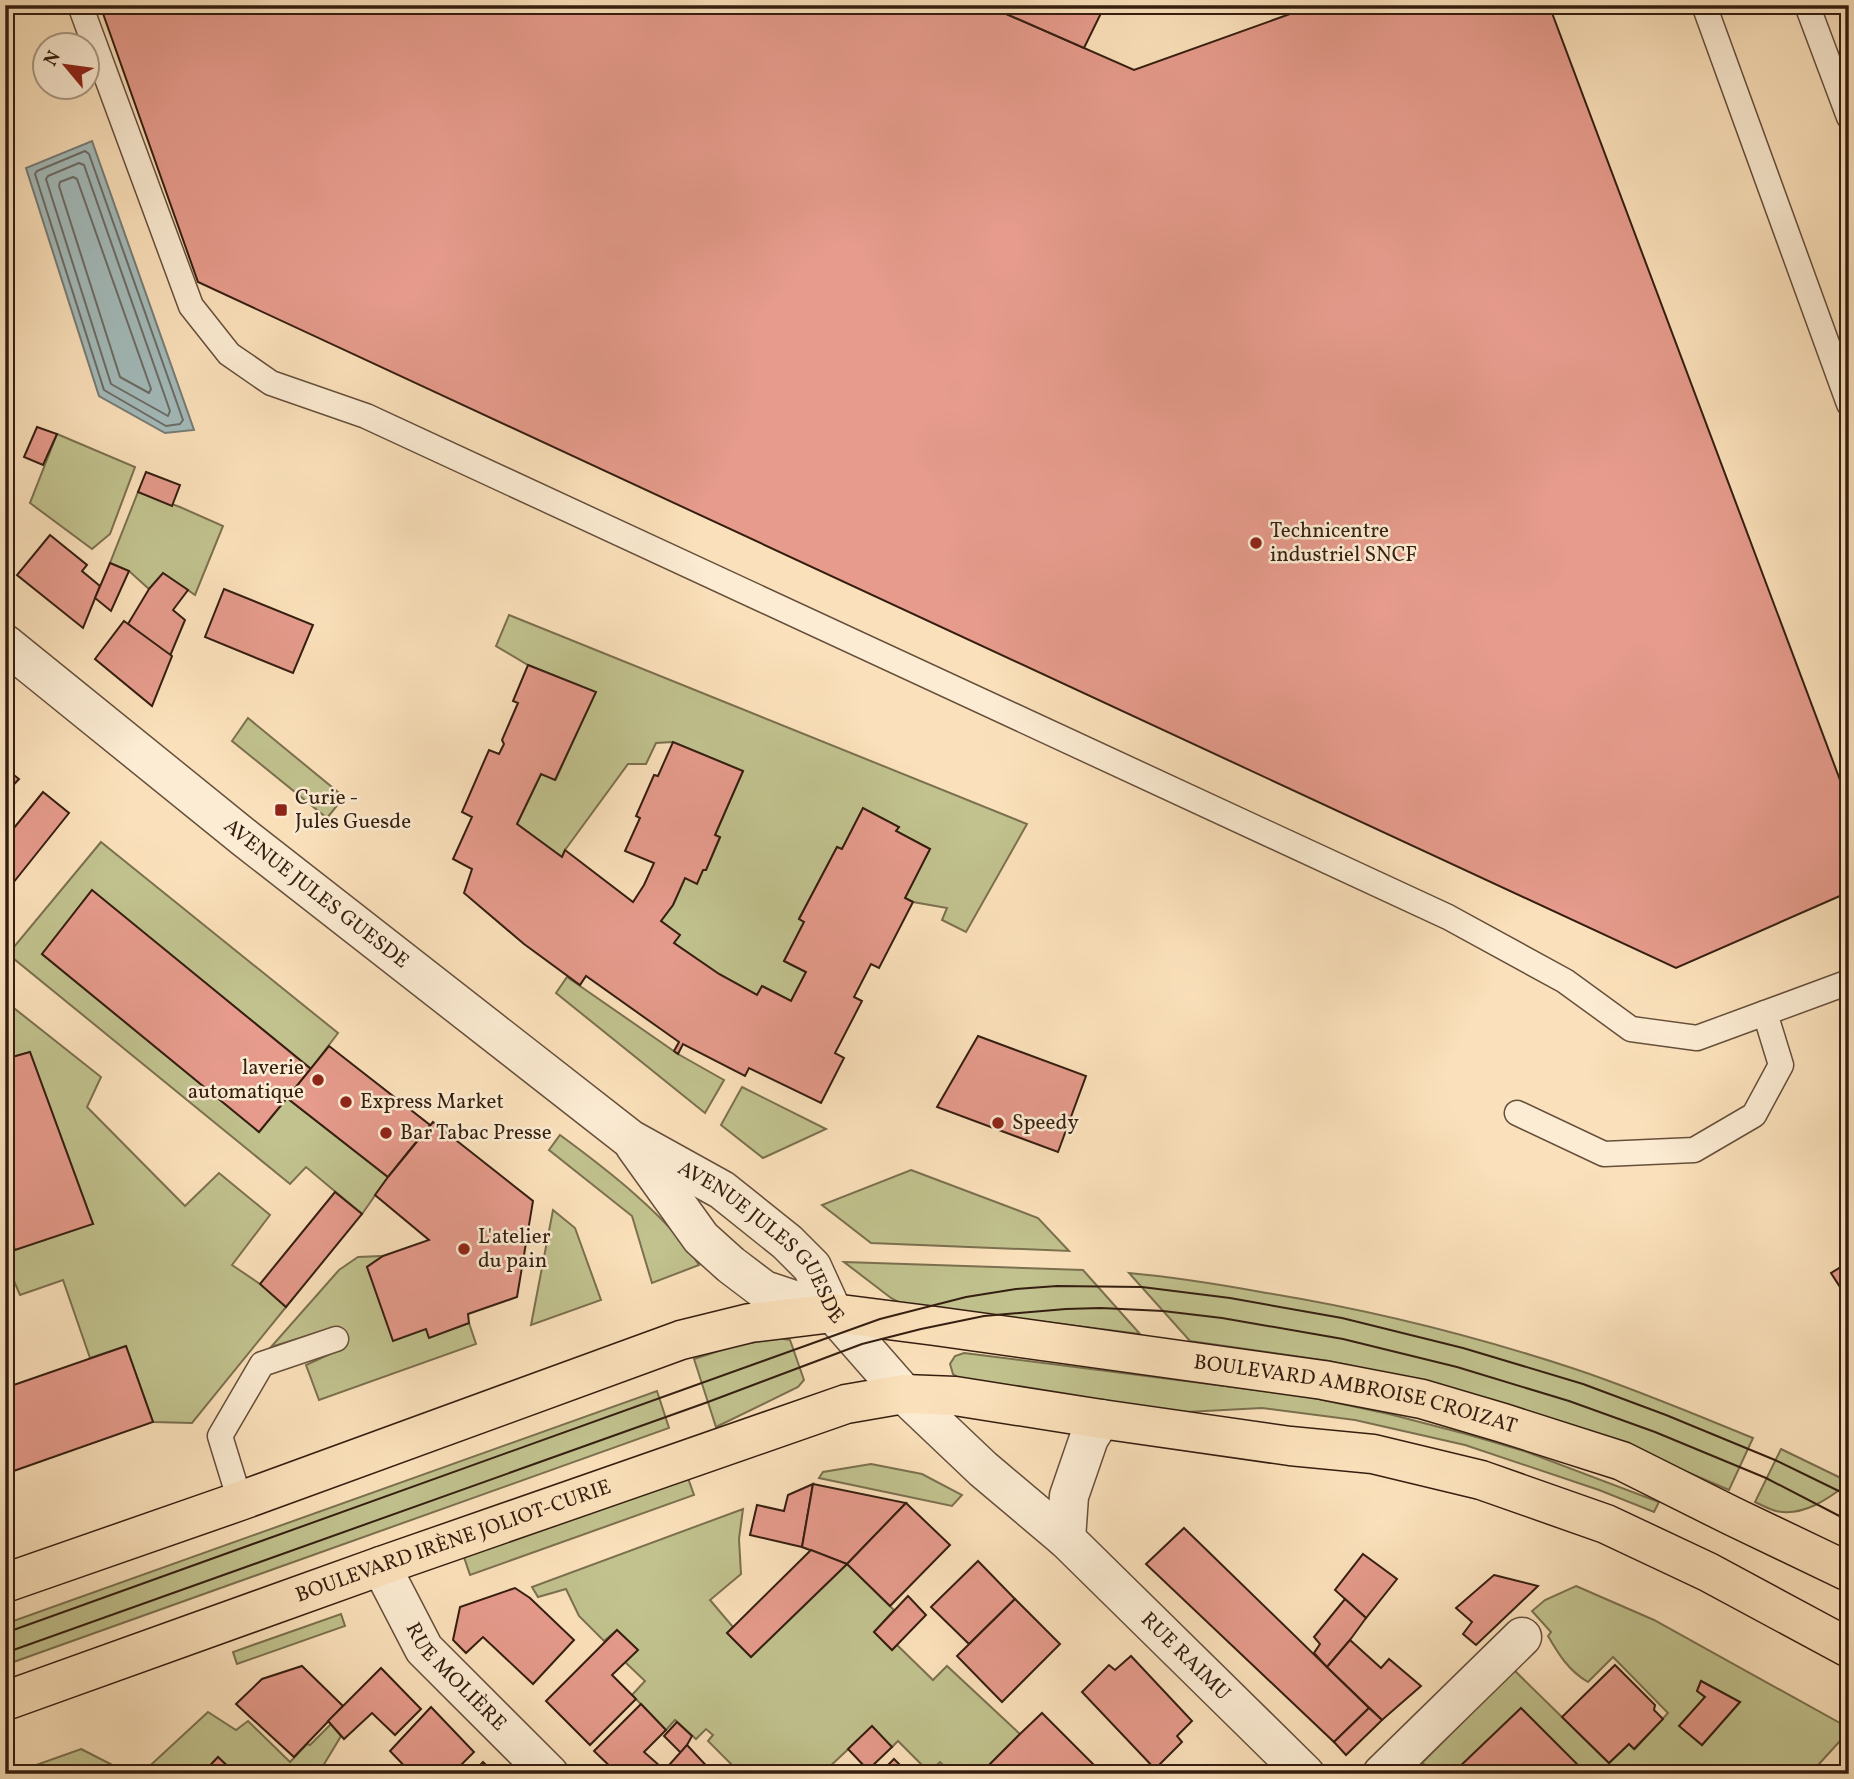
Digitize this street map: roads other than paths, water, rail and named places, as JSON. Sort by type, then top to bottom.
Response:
[{"type":"main road","name":"BOULEVARD AMBROISE CROIZAT","points":[[845,1327],[906,1322],[1323,1380],[1422,1399],[1622,1461],[1849,1572]]},
{"type":"main road","points":[[5,1583],[681,1340],[750,1323],[845,1327]]},
{"type":"main road","points":[[904,1394],[955,1396],[1290,1446],[1373,1454],[1482,1480],[1618,1530],[1708,1572],[1847,1643]]},
{"type":"main road","name":"BOULEVARD IRÈNE JOLIOT-CURIE","points":[[5,1701],[846,1404],[904,1394]]},
{"type":"street","name":"AVENUE JULES GUESDE","points":[[5,644],[246,839],[630,1139],[722,1190],[787,1242],[812,1267],[845,1327]]},
{"type":"street","name":"AVENUE JULES GUESDE","points":[[630,1139],[701,1238],[731,1265],[764,1290],[845,1327]]},
{"type":"street","name":"RUE RAIMU","points":[[845,1327],[904,1394],[983,1469],[1066,1539],[1305,1774]]},
{"type":"street","points":[[1066,1539],[1069,1496],[1089,1438],[1101,1419]]},
{"type":"street","name":"RUE MOLIÈRE","points":[[381,1566],[424,1649],[549,1774]]},
{"type":"street","points":[[1382,1774],[1522,1637]]},
{"type":"lane","points":[[80,5],[191,306],[229,354],[271,383],[366,416],[1448,917],[1565,981],[1631,1030],[1697,1038],[1849,982]]},
{"type":"lane","points":[[1704,5],[1849,404]]},
{"type":"lane","points":[[1807,5],[1849,117]]},
{"type":"lane","points":[[1517,1113],[1604,1154],[1694,1150],[1754,1115],[1781,1065],[1765,1013]]},
{"type":"lane","points":[[240,1500],[220,1436],[262,1364],[336,1339]]},
{"type":"water","points":[[92,141],[194,430],[165,433],[99,396],[26,168]]},
{"type":"tram line","points":[[5,1633],[880,1319],[966,1297],[1016,1289],[1057,1286],[1142,1287],[1230,1298],[1342,1318],[1463,1348],[1583,1384],[1666,1415],[1775,1460],[1849,1496]]},
{"type":"tram line","points":[[5,1653],[708,1402],[862,1344],[984,1316],[1066,1309],[1163,1311],[1222,1318],[1343,1339],[1457,1367],[1569,1401],[1655,1432],[1766,1478],[1849,1521]]},
{"type":"place","name":"Technicentre industriel SNCF","points":[[1256,543]]},
{"type":"place","name":"Curie - Jules Guesde","points":[[281,810]]},
{"type":"place","name":"laverie automatique","points":[[318,1080]]},
{"type":"place","name":"Express Market","points":[[346,1102]]},
{"type":"place","name":"Speedy","points":[[998,1123]]},
{"type":"place","name":"Bar Tabac Presse","points":[[386,1133]]},
{"type":"place","name":"L'atelier du pain","points":[[464,1249]]}]
